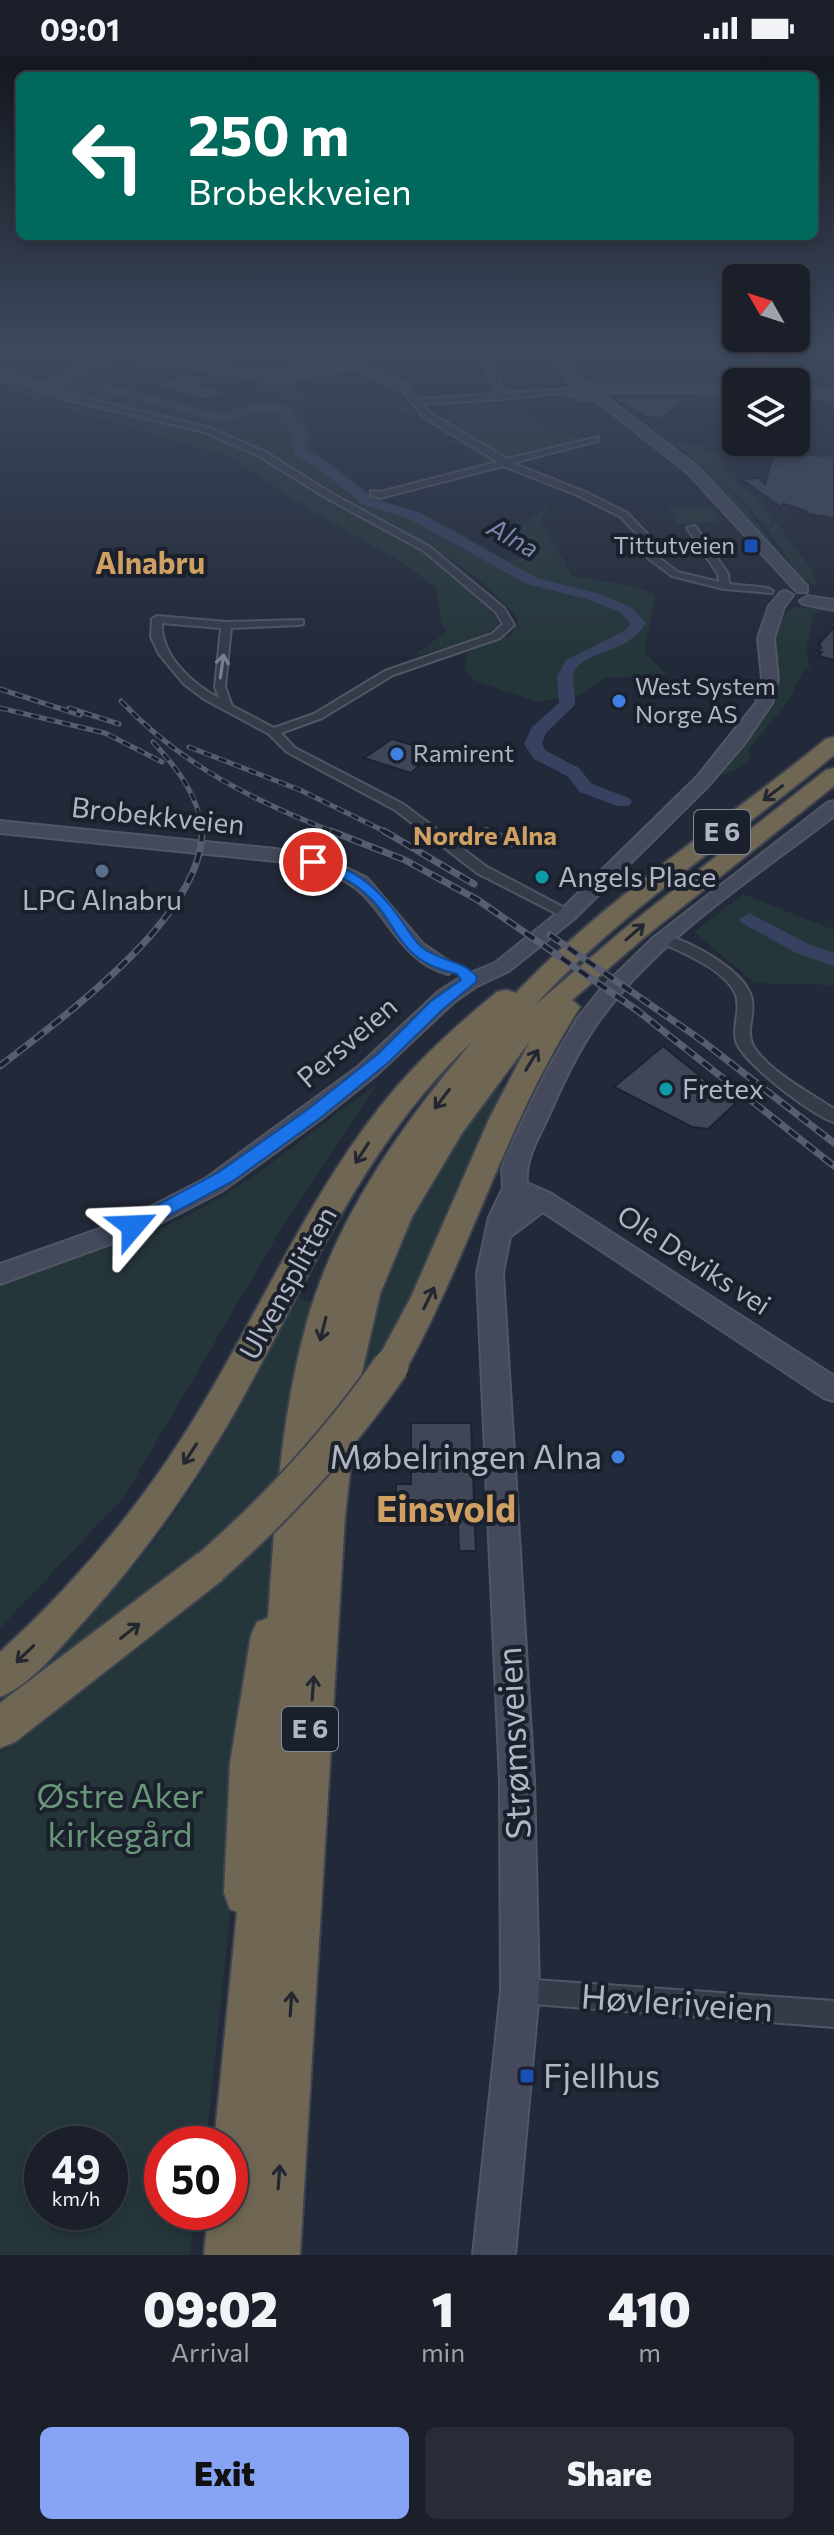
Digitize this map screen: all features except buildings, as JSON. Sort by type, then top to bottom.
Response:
[{"type":"highway","name":"E 6","points":[[274,2255],[266,2084],[253,1978],[285,1659],[289,1559],[300,1454],[312,1373],[328,1310],[360,1228],[402,1155],[457,1079],[533,991],[608,919],[834,744]]},
{"type":"highway","name":"E 6","points":[[230,2255],[266,2084],[326,1516],[344,1376],[361,1307],[379,1254],[397,1216],[451,1127],[520,1035],[549,1006],[661,910],[834,775]]},
{"type":"highway","name":"Ulvensplitten","points":[[0,1678],[55,1625],[128,1541],[182,1467],[231,1388],[332,1200],[400,1101],[467,1030],[608,919]]},
{"type":"highway","points":[[0,1728],[211,1566],[308,1473],[345,1430],[391,1366],[443,1269],[522,1077],[587,976]]},
{"type":"main road","points":[[671,454],[693,470],[784,572],[800,596],[834,603]]},
{"type":"main road","points":[[451,979],[502,967],[608,874],[703,781],[760,710],[769,688],[766,643],[774,616],[800,596]]},
{"type":"main road","name":"Strømsveien","points":[[494,2255],[520,1991],[516,1754],[490,1292],[492,1252],[501,1217],[515,1188],[514,1164],[557,1071],[607,996],[665,939],[834,807]]},
{"type":"main road","name":"Brobekkveien","points":[[0,827],[273,856],[321,864],[349,875],[371,891],[415,951],[423,969],[451,979]]},
{"type":"main road","name":"Persveien","points":[[1,1273],[133,1226],[226,1177],[376,1064],[437,1005],[451,979]]},
{"type":"main road","points":[[499,1232],[526,1215],[541,1199],[527,1178],[524,1147]]},
{"type":"main road","name":"Ole Deviks vei","points":[[515,1188],[541,1199],[834,1390]]},
{"type":"street","points":[[261,454],[328,495],[427,549],[491,602],[509,625],[496,636],[389,673],[318,716],[273,732]]},
{"type":"street","points":[[489,454],[624,515],[647,539],[651,556],[675,574],[724,586],[768,591]]},
{"type":"street","points":[[374,493],[380,495],[540,454]]},
{"type":"street","points":[[692,528],[723,574],[724,586]]},
{"type":"street","points":[[299,622],[226,625],[157,619],[156,637],[164,654],[188,682],[208,697],[273,732],[279,742],[291,750],[399,807],[473,864],[562,913]]},
{"type":"street","points":[[226,625],[220,687],[227,705]]},
{"type":"street","points":[[665,939],[693,952],[738,984],[745,1000],[742,1038],[751,1053],[834,1117]]},
{"type":"street","name":"Høvleriveien","points":[[520,1991],[834,2014]]},
{"type":"green space","points":[[221,454],[250,454],[420,550],[459,580],[497,617],[498,627],[480,637],[410,658],[448,631],[442,625],[435,587],[398,560],[307,508],[229,456]]},
{"type":"green space","points":[[268,454],[318,454],[378,499],[435,519],[508,561],[535,555],[505,537],[550,505],[540,521],[573,576],[635,586],[655,595],[644,652],[667,675],[605,678],[581,695],[538,702],[473,680],[464,670],[467,652],[511,635],[518,619],[482,582],[461,566]]},
{"type":"green space","points":[[476,454],[493,462],[468,468],[485,460]]},
{"type":"green space","points":[[500,454],[530,454],[509,459]]},
{"type":"green space","points":[[679,454],[720,482],[758,523],[779,552]]},
{"type":"green space","points":[[687,454],[722,454],[729,477],[762,502],[771,514],[773,518],[768,529],[735,494]]},
{"type":"green space","points":[[710,505],[724,521],[678,524],[668,509]]},
{"type":"green space","points":[[775,520],[813,571],[816,585],[801,579],[768,530]]},
{"type":"green space","points":[[793,607],[831,608],[813,615],[806,651],[810,667],[805,667],[787,703],[748,750],[751,755],[742,767],[722,775],[720,772],[780,665],[773,640],[781,621]]},
{"type":"green space","points":[[743,894],[834,930],[834,985],[755,983],[694,932]]},
{"type":"green space","points":[[377,1084],[284,1224],[124,1497],[0,1628],[0,1287],[187,1216],[237,1187]]},
{"type":"green space","points":[[495,1086],[505,1088],[411,1307],[354,1398],[371,1315],[402,1235],[461,1134]]},
{"type":"green space","points":[[294,1297],[313,1302],[295,1382],[280,1479],[205,1550],[0,1705],[114,1590],[165,1527],[220,1439]]},
{"type":"green space","name":"Østre Aker kirkegård","points":[[277,1532],[245,1773],[208,2126],[144,2126],[144,2230],[193,2230],[190,2255],[0,2255],[0,1753],[148,1641]]},
{"type":"waterway","name":"Alna","points":[[302,454],[322,465],[369,502],[413,515],[532,581],[595,597],[626,610],[638,623],[624,640],[580,656],[572,663],[565,677],[567,705],[538,731],[533,744],[540,755],[573,772],[586,788],[623,802]]},
{"type":"waterway","name":"Alna","points":[[749,919],[803,949],[834,960]]},
{"type":"railway","points":[[0,689],[80,715]]},
{"type":"railway","points":[[121,701],[144,724],[194,763],[277,808],[335,832]]},
{"type":"railway","points":[[0,708],[105,733],[162,762]]},
{"type":"railway","points":[[69,708],[119,724]]},
{"type":"railway","points":[[153,742],[179,773],[192,795],[202,832]]},
{"type":"railway","points":[[189,747],[300,790],[384,831]]},
{"type":"railway","points":[[331,831],[335,832]]},
{"type":"railway","points":[[384,831],[474,884]]},
{"type":"railway","points":[[0,1066],[92,993],[155,931],[179,898],[196,864],[202,832]]},
{"type":"railway","points":[[335,832],[405,860],[478,900],[638,1011],[834,1166]]},
{"type":"railway","points":[[550,935],[701,1040],[834,1143]]},
{"type":"place","name":"Tittutveien","points":[[751,546]]},
{"type":"place","name":"West System Norge AS","points":[[619,701]]},
{"type":"place","name":"Ramirent","points":[[397,754]]},
{"type":"place","name":"LPG Alnabru","points":[[102,871]]},
{"type":"place","name":"Angels Place","points":[[542,877]]},
{"type":"place","name":"Fretex","points":[[666,1089]]},
{"type":"place","name":"Møbelringen Alna","points":[[618,1457]]},
{"type":"place","name":"Fjellhus","points":[[527,2076]]},
{"type":"district","name":"Alnabru","points":[[150,564]]},
{"type":"district","name":"Nordre Alna","points":[[485,836]]},
{"type":"district","name":"Einsvold","points":[[446,1509]]},
{"type":"route","points":[[133,1226],[226,1177],[313,1114],[400,1043],[446,997],[467,985],[469,977],[463,971],[440,965],[415,951],[381,902],[363,884],[340,871],[313,862]]}]
